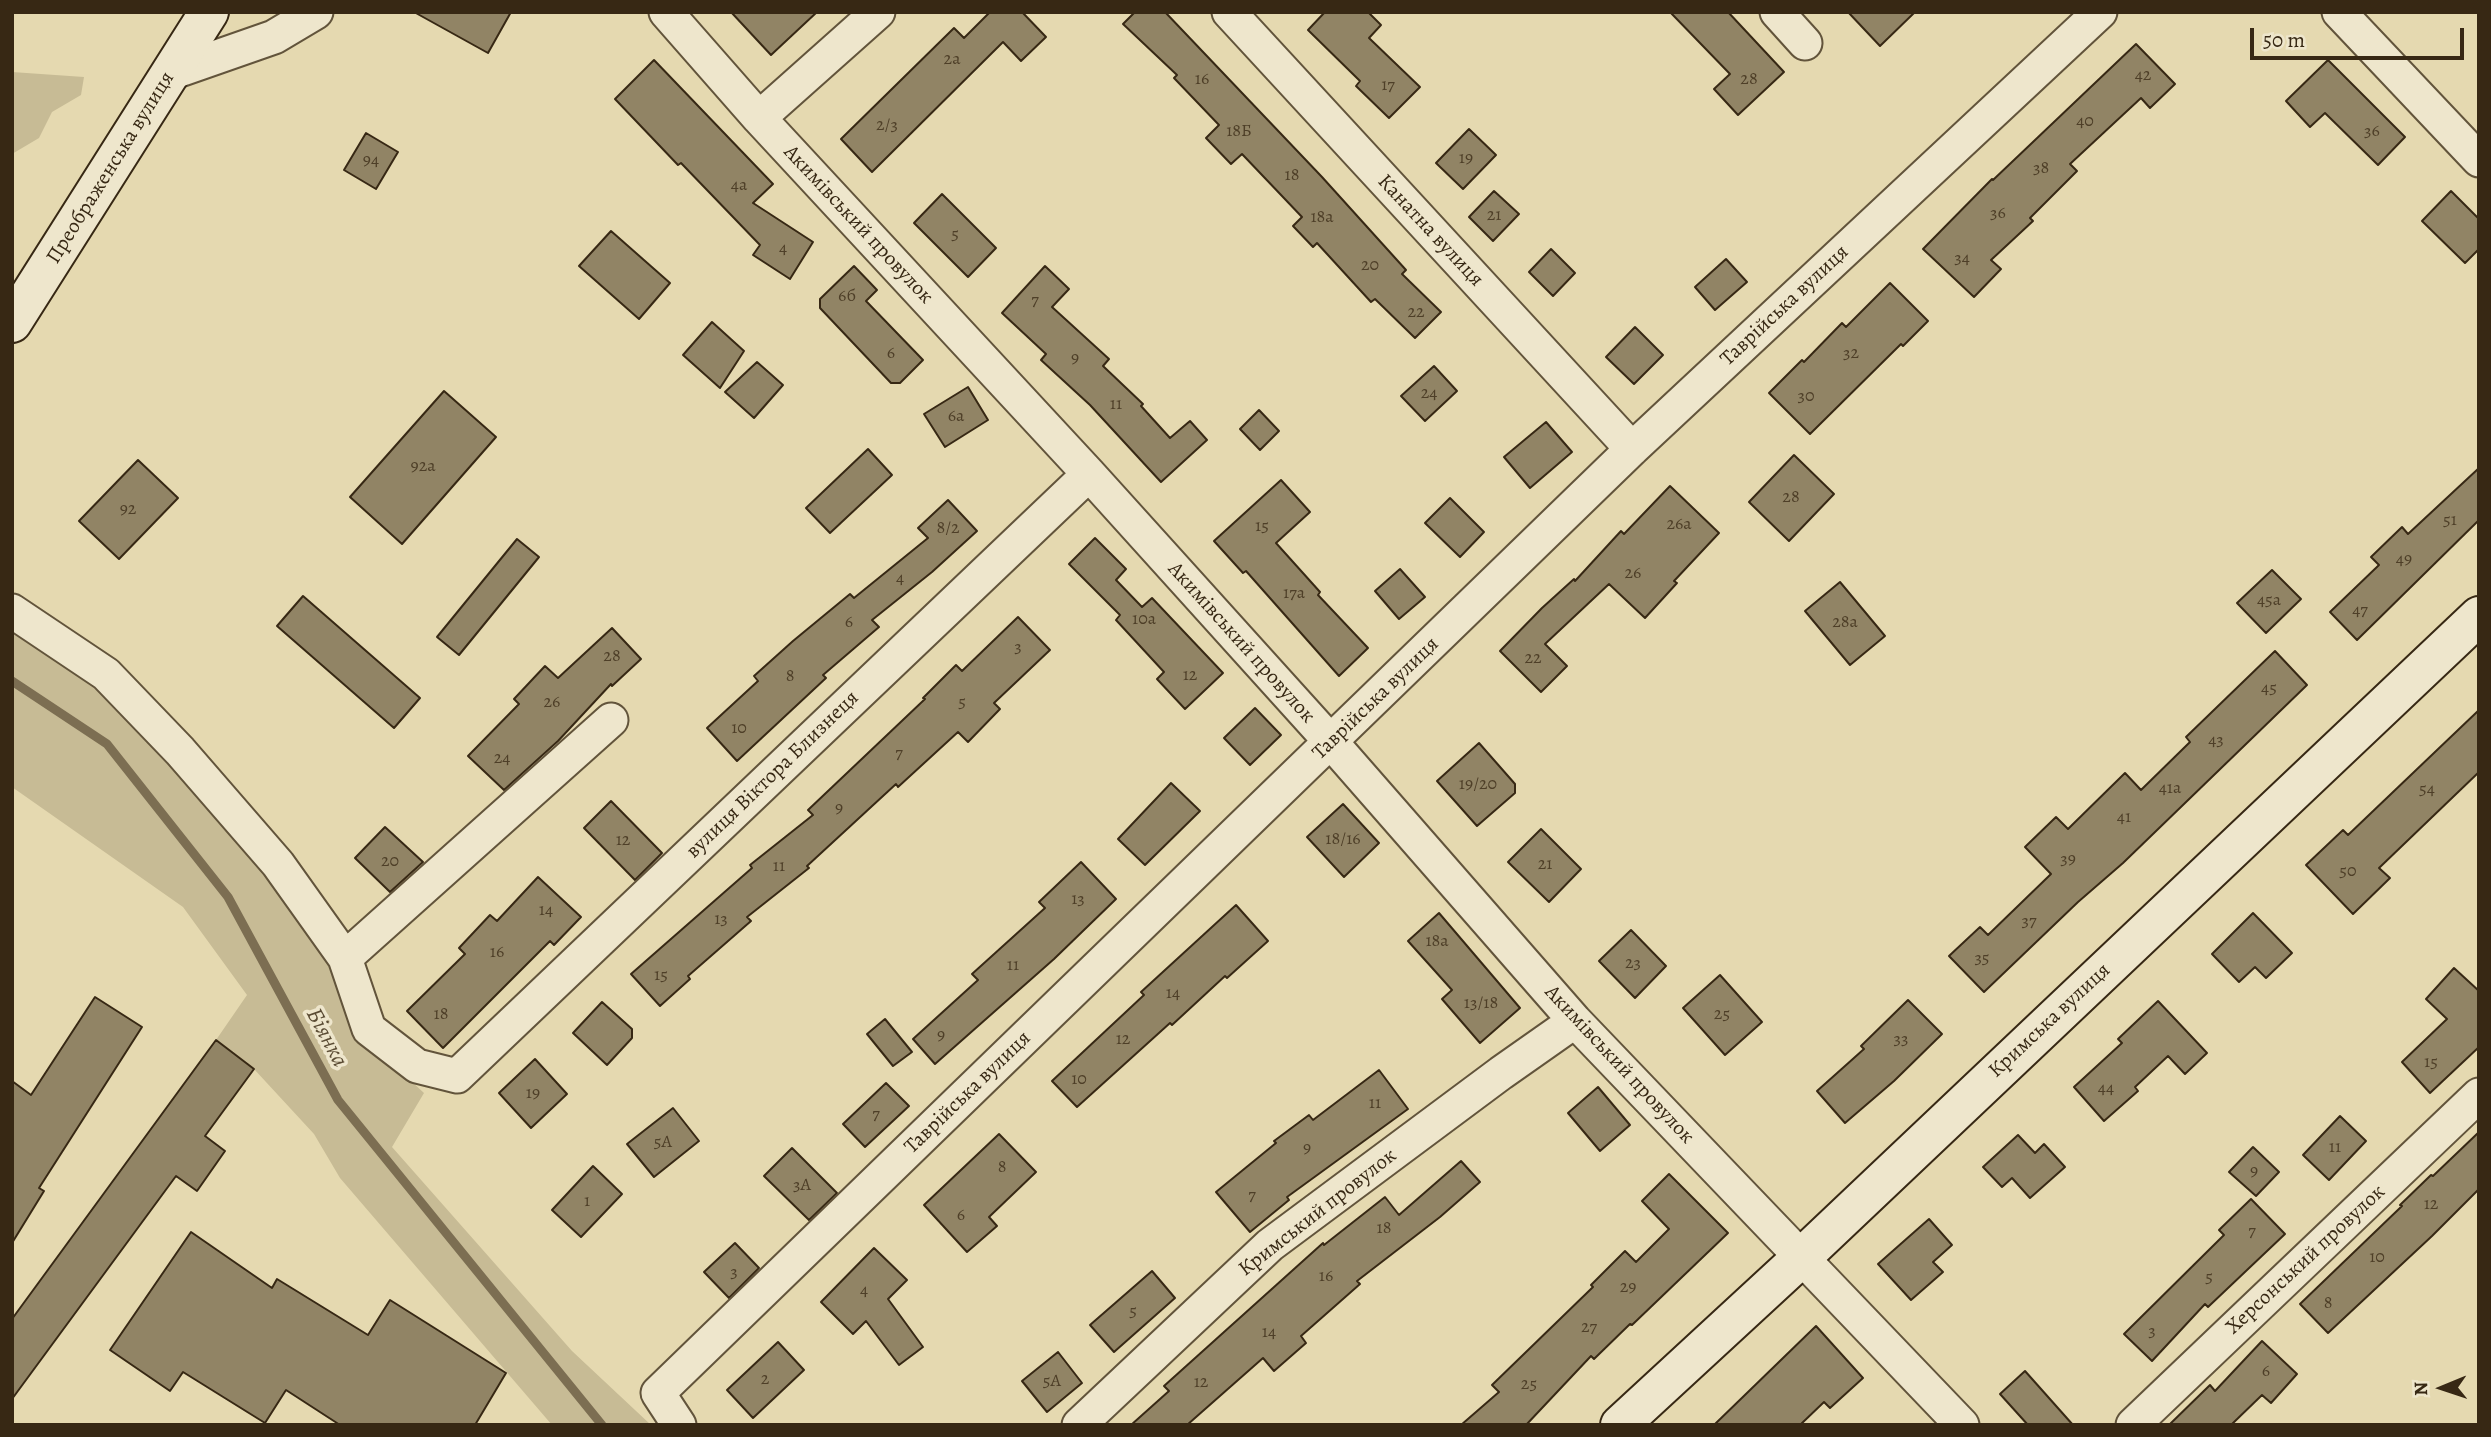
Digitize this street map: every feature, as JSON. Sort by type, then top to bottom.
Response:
[{"type":"street","name":"Преображенська вулиця","points":[[12,323],[209,12]]},
{"type":"street","points":[[171,73],[274,37],[316,12]]},
{"type":"street","name":"Акимівський провулок","points":[[666,12],[759,118],[1089,474],[1331,742],[1575,1021],[1962,1425]]},
{"type":"street","points":[[759,118],[878,12]]},
{"type":"street","name":"Канатна вулиця","points":[[1229,12],[1632,449]]},
{"type":"street","points":[[1777,12],[1805,43]]},
{"type":"street","name":"Таврійська вулиця","points":[[679,1425],[658,1392],[1632,449],[2100,12]]},
{"type":"street","points":[[2339,12],[2479,160]]},
{"type":"street","name":"вулиця Віктора Близнеця","points":[[345,958],[369,1029],[417,1066],[457,1076],[1089,474]]},
{"type":"street","points":[[12,611],[106,674],[180,751],[278,863],[345,958],[611,719]]},
{"type":"street","name":"Кримська вулиця","points":[[1620,1425],[1801,1258],[2479,616]]},
{"type":"street","name":"Кримський провулок","points":[[1079,1425],[1270,1245],[1575,1021]]},
{"type":"street","name":"Херсонський провулок","points":[[2133,1425],[2479,1095]]},
{"type":"shaded area","points":[[12,72],[84,77],[81,95],[52,112],[39,138],[12,154]]},
{"type":"shaded area","points":[[12,618],[98,681],[263,858],[324,957],[369,1042],[424,1093],[392,1147],[572,1351],[651,1425],[552,1425],[340,1178],[314,1134],[254,1069],[216,1040],[247,995],[183,907],[12,787]]},
{"type":"building","points":[[414,12],[511,12],[488,53]]},
{"type":"building","points":[[731,12],[817,12],[771,55]]},
{"type":"building","points":[[990,12],[1022,12],[1046,37],[1021,61],[1003,42],[872,172],[841,139],[954,28],[964,38]]},
{"type":"building","points":[[1135,12],[1165,12],[1406,270],[1402,274],[1441,312],[1415,338],[1375,299],[1371,302],[1317,243],[1313,247],[1293,226],[1302,217],[1242,154],[1231,164],[1206,138],[1219,125],[1174,78],[1177,75],[1123,24]]},
{"type":"building","points":[[1325,12],[1368,12],[1381,25],[1369,38],[1420,87],[1389,118],[1356,86],[1360,81],[1308,30]]},
{"type":"building","points":[[1670,12],[1728,12],[1784,72],[1738,115],[1714,89],[1730,74]]},
{"type":"building","points":[[1848,12],[1915,12],[1880,46]]},
{"type":"building","points":[[2136,44],[2175,84],[2150,108],[2141,98],[2070,164],[2077,171],[2030,218],[2033,221],[1991,260],[2001,269],[1974,297],[1923,249],[1992,179]]},
{"type":"building","points":[[654,60],[773,184],[753,203],[813,242],[790,279],[753,255],[760,245],[615,99]]},
{"type":"building","points":[[2328,60],[2405,137],[2378,165],[2325,113],[2310,127],[2286,101]]},
{"type":"building","points":[[1469,129],[1496,155],[1463,189],[1436,163]]},
{"type":"building","points":[[366,133],[398,152],[376,189],[344,170]]},
{"type":"building","points":[[1494,191],[1519,214],[1493,241],[1469,217]]},
{"type":"building","points":[[2451,191],[2479,219],[2479,249],[2465,263],[2422,221]]},
{"type":"building","points":[[942,194],[996,248],[968,277],[914,223]]},
{"type":"building","points":[[611,231],[670,283],[639,319],[579,266]]},
{"type":"building","points":[[1551,249],[1575,273],[1553,296],[1529,272]]},
{"type":"building","points":[[1726,259],[1747,282],[1715,310],[1695,287]]},
{"type":"building","points":[[854,266],[877,290],[866,301],[923,360],[900,383],[891,383],[820,308],[820,299]]},
{"type":"building","points":[[1045,266],[1069,289],[1052,307],[1109,359],[1103,366],[1143,404],[1141,406],[1170,438],[1190,421],[1207,440],[1161,482],[1090,405],[1041,360],[1046,354],[1002,313]]},
{"type":"building","points":[[1890,283],[1928,321],[1810,434],[1769,393],[1842,323],[1846,327]]},
{"type":"building","points":[[712,322],[744,351],[720,388],[683,355]]},
{"type":"building","points":[[1635,327],[1663,355],[1634,384],[1606,357]]},
{"type":"building","points":[[757,362],[783,385],[754,418],[725,392]]},
{"type":"building","points":[[1434,366],[1457,391],[1425,421],[1401,396]]},
{"type":"building","points":[[968,387],[988,420],[945,447],[924,414]]},
{"type":"building","points":[[444,391],[496,437],[402,544],[350,497]]},
{"type":"building","points":[[1259,410],[1279,431],[1260,450],[1240,429]]},
{"type":"building","points":[[1546,422],[1572,452],[1530,488],[1504,457]]},
{"type":"building","points":[[868,449],[892,475],[830,533],[806,508]]},
{"type":"building","points":[[1794,455],[1834,494],[1789,541],[1749,502]]},
{"type":"building","points":[[138,460],[178,498],[119,559],[79,521]]},
{"type":"building","points":[[2479,468],[2479,520],[2357,640],[2330,612],[2379,565],[2371,557],[2402,527],[2408,534]]},
{"type":"building","points":[[1281,480],[1310,512],[1276,543],[1320,592],[1318,595],[1368,648],[1339,676],[1246,571],[1243,573],[1214,541]]},
{"type":"building","points":[[1670,486],[1719,533],[1674,581],[1677,583],[1645,618],[1609,584],[1545,644],[1567,666],[1541,692],[1500,651],[1542,608],[1574,579],[1575,581],[1621,531],[1624,534]]},
{"type":"building","points":[[1450,498],[1484,532],[1460,557],[1425,523]]},
{"type":"building","points":[[948,500],[977,531],[932,572],[872,620],[879,627],[823,675],[826,678],[737,761],[707,728],[758,681],[754,676],[793,641],[850,594],[854,598],[928,538],[918,528]]},
{"type":"building","points":[[1095,538],[1126,569],[1116,580],[1142,607],[1152,598],[1223,673],[1185,709],[1157,679],[1164,672],[1116,620],[1120,615],[1069,564]]},
{"type":"building","points":[[517,539],[539,557],[459,655],[437,637]]},
{"type":"building","points":[[1400,569],[1425,597],[1399,619],[1375,591]]},
{"type":"building","points":[[2272,570],[2301,599],[2266,633],[2237,603]]},
{"type":"building","points":[[1840,582],[1885,636],[1850,665],[1805,611]]},
{"type":"building","points":[[303,596],[420,698],[394,728],[277,626]]},
{"type":"building","points":[[1018,617],[1050,650],[994,703],[1000,709],[968,742],[958,732],[898,787],[896,784],[807,866],[809,868],[747,917],[751,921],[688,976],[690,979],[660,1006],[631,974],[752,868],[750,865],[813,815],[808,810],[925,699],[923,698],[956,665],[962,671]]},
{"type":"building","points":[[612,628],[641,659],[612,686],[611,684],[558,741],[504,790],[468,756],[519,704],[514,699],[545,666],[558,678]]},
{"type":"building","points":[[2275,651],[2307,685],[2123,863],[1984,992],[1949,956],[1980,927],[1988,935],[2051,874],[2025,847],[2056,817],[2068,829],[2125,773],[2141,790],[2190,742],[2186,737]]},
{"type":"building","points":[[1255,708],[1281,735],[1250,765],[1224,738]]},
{"type":"building","points":[[2479,710],[2479,772],[2379,868],[2390,878],[2353,914],[2306,865],[2343,830],[2348,835]]},
{"type":"building","points":[[1479,743],[1515,784],[1515,793],[1477,826],[1437,781]]},
{"type":"building","points":[[1171,783],[1200,811],[1145,865],[1118,839]]},
{"type":"building","points":[[611,801],[662,853],[635,880],[584,828]]},
{"type":"building","points":[[1343,804],[1379,843],[1344,877],[1307,837]]},
{"type":"building","points":[[385,827],[423,862],[390,892],[355,858]]},
{"type":"building","points":[[1541,829],[1581,869],[1549,902],[1508,862]]},
{"type":"building","points":[[1081,862],[1116,899],[1054,959],[935,1064],[913,1039],[978,980],[972,974],[1045,908],[1039,902]]},
{"type":"building","points":[[538,877],[581,917],[554,945],[550,941],[443,1048],[407,1011],[465,954],[459,948],[490,915],[497,921]]},
{"type":"building","points":[[1236,905],[1268,941],[1172,1025],[1170,1023],[1077,1107],[1052,1081],[1144,995],[1141,992]]},
{"type":"building","points":[[1439,913],[1520,1008],[1480,1043],[1442,999],[1452,990],[1408,941]]},
{"type":"building","points":[[2253,913],[2292,953],[2266,978],[2255,967],[2239,982],[2212,954]]},
{"type":"building","points":[[1631,930],[1666,966],[1635,998],[1599,961]]},
{"type":"building","points":[[2454,968],[2479,991],[2479,1047],[2430,1093],[2402,1062],[2447,1019],[2426,999]]},
{"type":"building","points":[[1720,975],[1762,1022],[1725,1055],[1683,1008]]},
{"type":"building","points":[[95,997],[142,1027],[39,1188],[44,1191],[12,1243],[12,1081],[31,1095]]},
{"type":"building","points":[[1908,1000],[1942,1034],[1894,1081],[1845,1123],[1817,1091],[1864,1049],[1861,1046]]},
{"type":"building","points":[[2158,1001],[2207,1053],[2185,1074],[2168,1056],[2135,1087],[2138,1091],[2104,1121],[2074,1087],[2122,1043],[2118,1039]]},
{"type":"building","points":[[602,1002],[632,1029],[632,1038],[607,1065],[573,1033]]},
{"type":"building","points":[[885,1019],[912,1052],[893,1066],[867,1034]]},
{"type":"building","points":[[216,1040],[254,1069],[205,1136],[225,1151],[197,1191],[176,1176],[12,1399],[12,1319]]},
{"type":"building","points":[[535,1059],[567,1094],[531,1128],[499,1093]]},
{"type":"building","points":[[1379,1070],[1408,1109],[1287,1197],[1289,1200],[1250,1232],[1216,1192],[1276,1143],[1274,1141],[1309,1115],[1313,1120]]},
{"type":"building","points":[[886,1083],[909,1106],[865,1147],[843,1124]]},
{"type":"building","points":[[1598,1087],[1630,1125],[1600,1151],[1568,1113]]},
{"type":"building","points":[[673,1108],[699,1141],[654,1177],[627,1144]]},
{"type":"building","points":[[2340,1116],[2366,1141],[2329,1180],[2303,1155]]},
{"type":"building","points":[[2479,1132],[2479,1189],[2328,1333],[2300,1304],[2431,1175]]},
{"type":"building","points":[[999,1134],[1036,1172],[989,1217],[997,1226],[967,1252],[924,1205]]},
{"type":"building","points":[[2018,1135],[2035,1153],[2044,1144],[2065,1167],[2030,1198],[2012,1178],[2002,1187],[1983,1167]]},
{"type":"building","points":[[2253,1147],[2279,1172],[2256,1196],[2229,1172]]},
{"type":"building","points":[[792,1148],[837,1193],[809,1220],[764,1176]]},
{"type":"building","points":[[1461,1161],[1480,1182],[1440,1217],[1357,1281],[1360,1284],[1301,1336],[1306,1343],[1274,1371],[1263,1358],[1187,1425],[1131,1425],[1169,1391],[1164,1386],[1323,1243],[1324,1245],[1385,1197],[1399,1215]]},
{"type":"building","points":[[593,1166],[622,1194],[581,1237],[552,1210]]},
{"type":"building","points":[[1669,1174],[1728,1233],[1632,1325],[1594,1359],[1591,1356],[1526,1425],[1461,1425],[1499,1392],[1492,1385],[1593,1287],[1591,1285],[1625,1251],[1636,1262],[1669,1229],[1642,1201]]},
{"type":"building","points":[[2251,1199],[2285,1234],[2208,1307],[2205,1304],[2152,1361],[2124,1334],[2224,1235],[2219,1230]]},
{"type":"building","points":[[1929,1219],[1952,1245],[1933,1262],[1943,1272],[1911,1300],[1878,1264]]},
{"type":"building","points":[[191,1232],[272,1288],[277,1279],[368,1335],[390,1300],[506,1373],[475,1425],[340,1425],[286,1390],[265,1423],[183,1372],[170,1391],[110,1350]]},
{"type":"building","points":[[735,1243],[759,1268],[729,1298],[704,1272]]},
{"type":"building","points":[[874,1248],[907,1280],[888,1299],[923,1347],[899,1365],[866,1321],[853,1334],[821,1302]]},
{"type":"building","points":[[1152,1271],[1175,1298],[1114,1352],[1090,1325]]},
{"type":"building","points":[[1816,1326],[1863,1378],[1830,1408],[1824,1402],[1800,1425],[1714,1425]]},
{"type":"building","points":[[2262,1341],[2297,1374],[2271,1403],[2262,1395],[2231,1425],[2169,1425],[2210,1385],[2215,1391]]},
{"type":"building","points":[[778,1342],[804,1370],[753,1418],[727,1390]]},
{"type":"building","points":[[1058,1352],[1082,1383],[1047,1412],[1022,1381]]},
{"type":"building","points":[[2025,1371],[2073,1425],[2028,1425],[2000,1394]]},
{"type":"waterway","name":"Біянка","points":[[12,681],[107,744],[228,897],[338,1100],[602,1425]]}]
